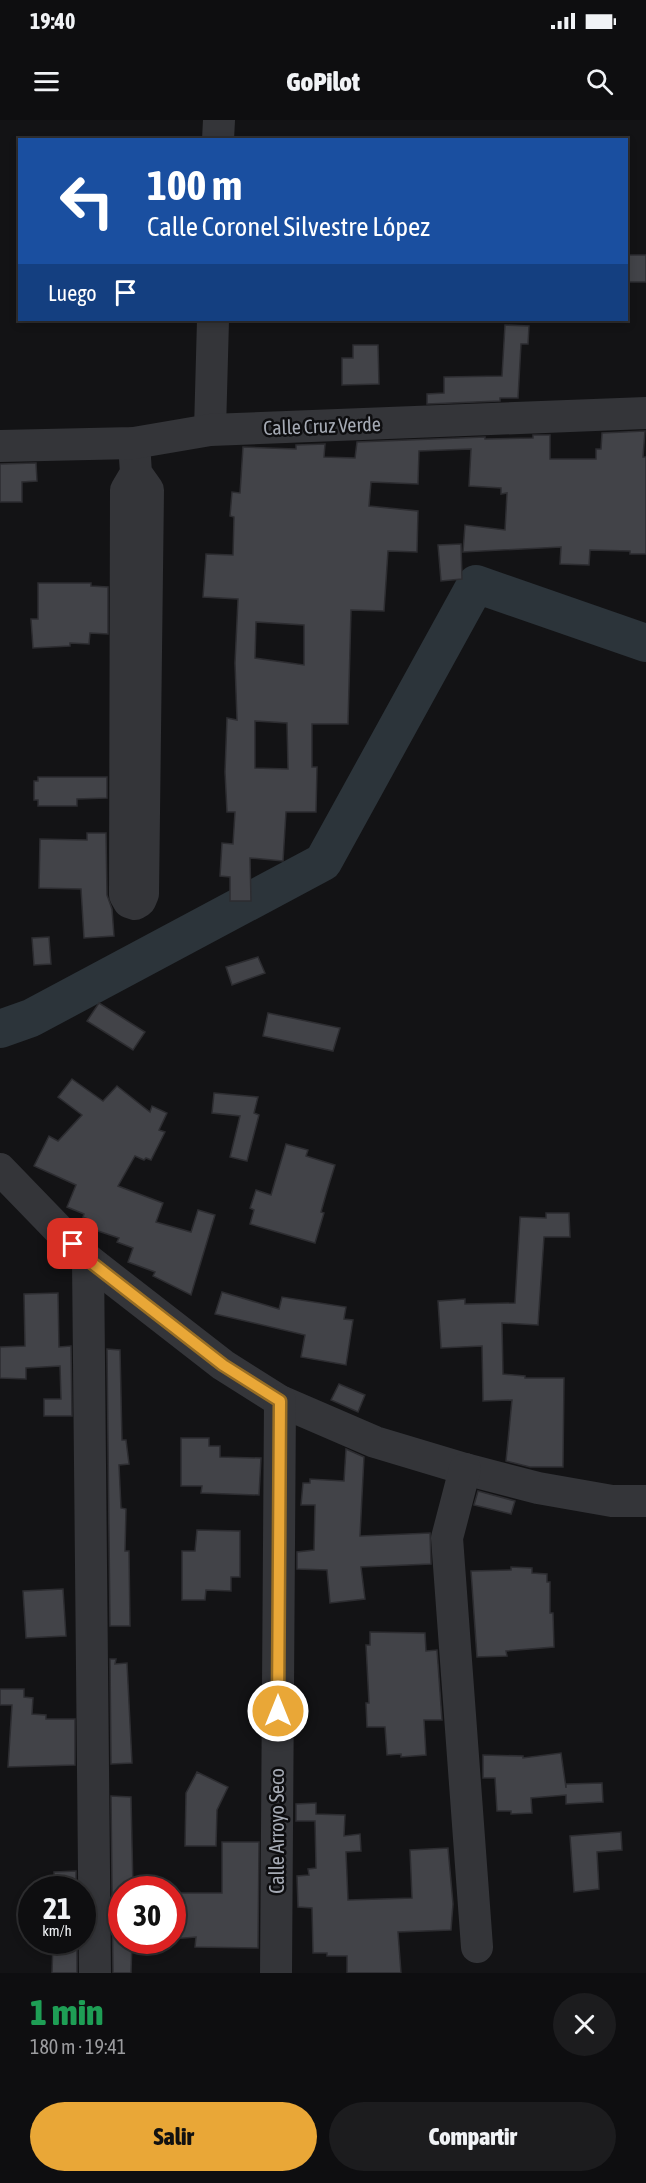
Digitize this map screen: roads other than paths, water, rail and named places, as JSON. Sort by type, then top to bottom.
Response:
[{"type":"street","points":[[218,138],[219,120]]},
{"type":"street","points":[[210,430],[213,321]]},
{"type":"street","name":"Calle Cruz Verde","points":[[0,447],[135,458],[210,430],[646,413]]},
{"type":"street","points":[[135,458],[148,490],[143,894],[140,901],[135,904],[129,902],[125,895],[126,490],[135,458]]},
{"type":"street","points":[[0,1169],[88,1260],[223,1365],[280,1401],[375,1442],[465,1469],[548,1490],[612,1501],[646,1501]]},
{"type":"street","points":[[88,1260],[95,1973]]},
{"type":"street","name":"Calle Arroyo Seco","points":[[276,1973],[280,1401]]},
{"type":"street","points":[[465,1469],[447,1538],[477,1947]]},
{"type":"waterway","points":[[0,1029],[31,1018],[323,862],[476,584],[646,643]]}]
